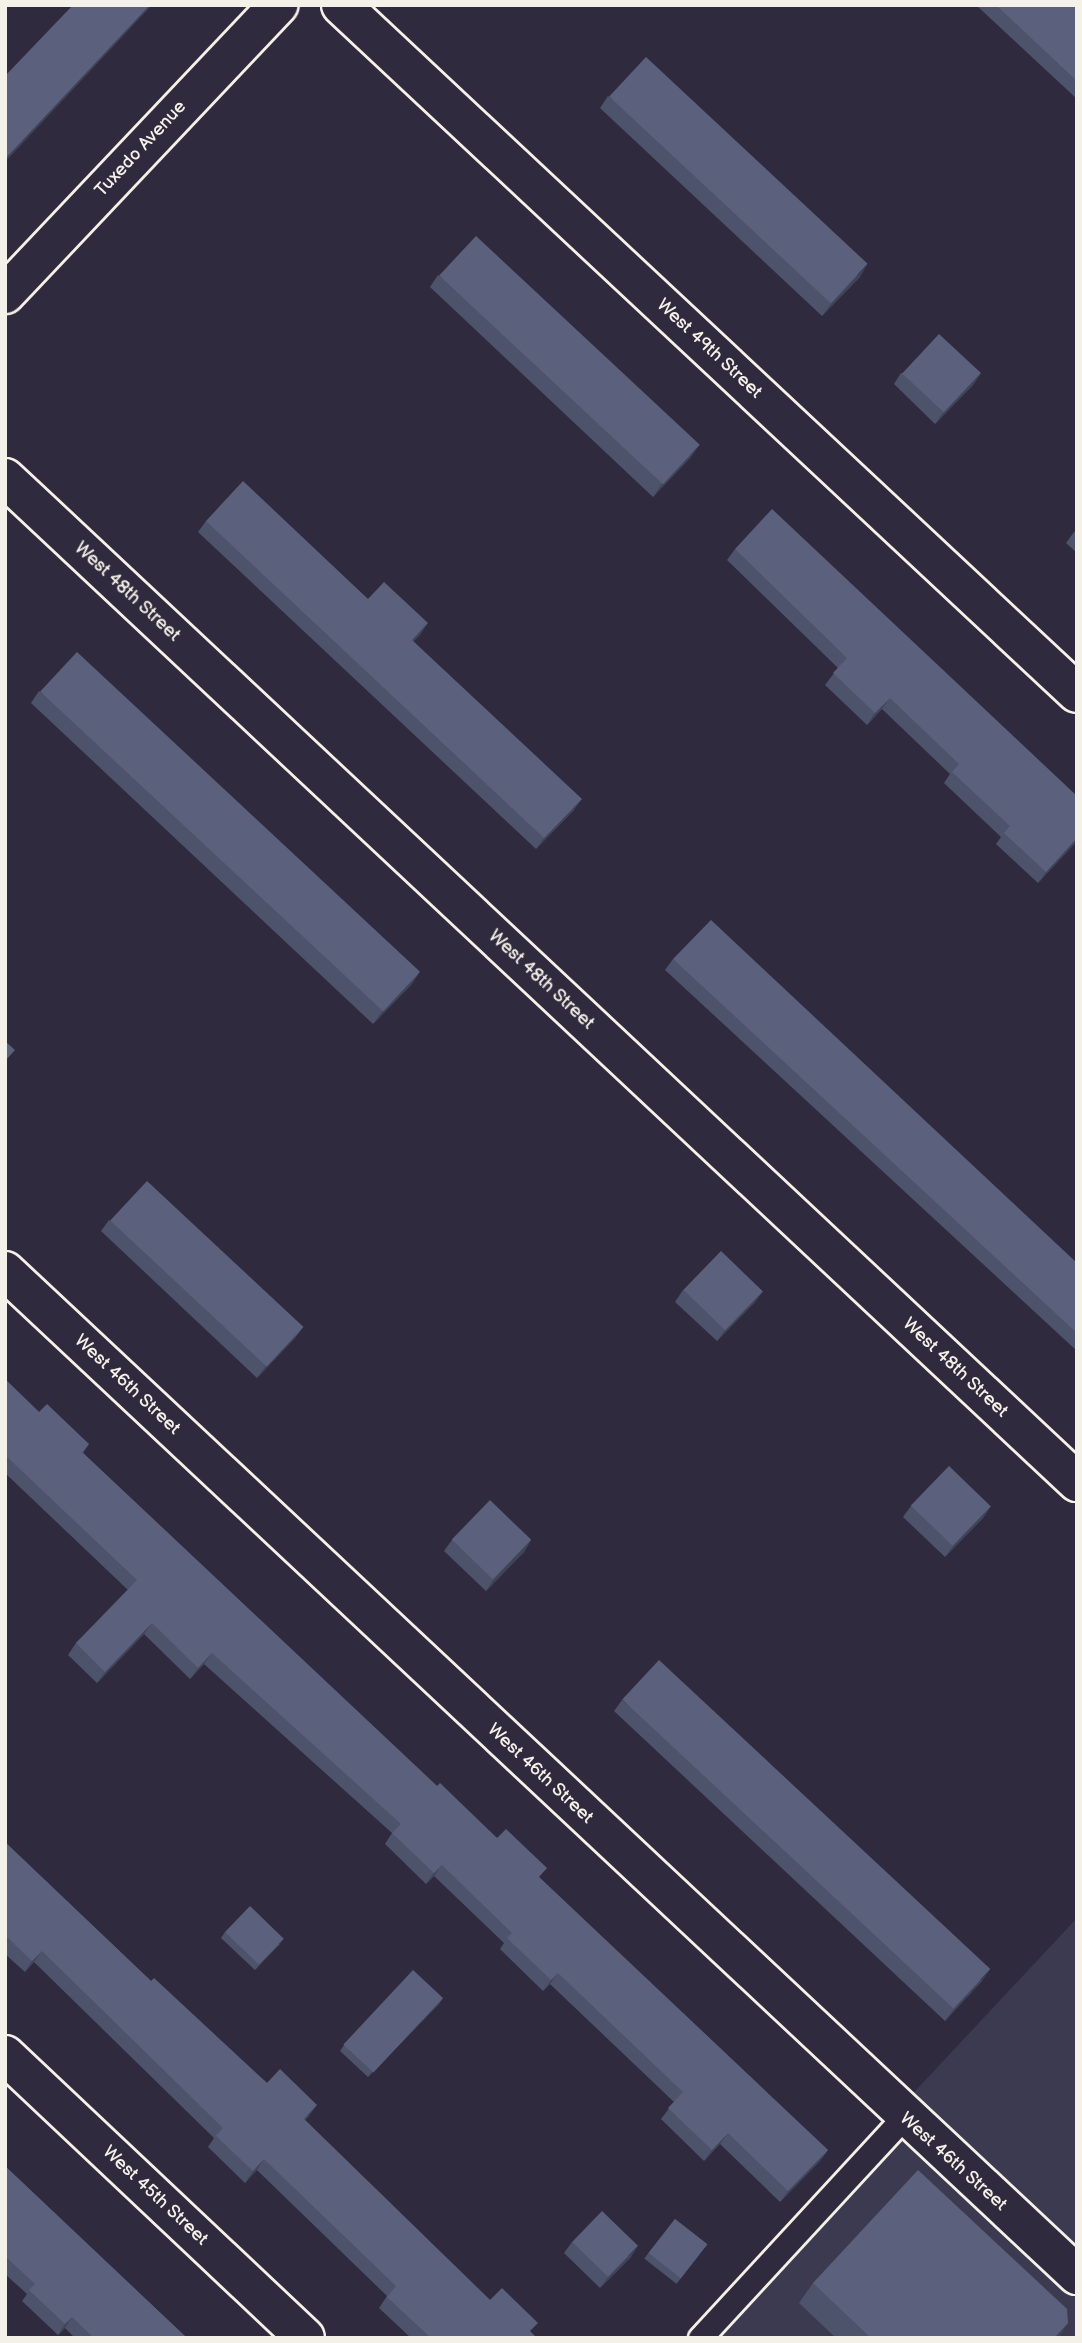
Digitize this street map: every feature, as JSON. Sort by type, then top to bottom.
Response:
[{"type":"street","name":"Tuxedo Avenue","points":[[5,294],[278,5]]},
{"type":"street","name":"West 49th Street","points":[[341,5],[1077,693]]},
{"type":"street","name":"West 48th Street","points":[[5,478],[1077,1482]]},
{"type":"street","name":"West 46th Street","points":[[5,1271],[904,2117],[1077,2275]]},
{"type":"street","name":"West 45th Street","points":[[5,2055],[305,2338]]},
{"type":"lane","points":[[699,2338],[904,2117]]},
{"type":"shaded area","points":[[1077,1918],[1077,2338],[684,2338]]},
{"type":"building","points":[[73,5],[150,5],[5,159],[5,76]]},
{"type":"building","points":[[996,5],[1077,6],[1077,81]]},
{"type":"building","points":[[646,57],[868,264],[831,303],[609,96]]},
{"type":"building","points":[[476,236],[700,445],[663,484],[439,275]]},
{"type":"building","points":[[939,334],[981,373],[944,412],[902,373]]},
{"type":"building","points":[[243,481],[368,599],[384,582],[428,623],[412,640],[582,799],[544,838],[206,521]]},
{"type":"building","points":[[772,509],[1077,796],[1077,838],[1046,872],[1004,833],[1010,826],[952,772],[959,764],[890,698],[875,713],[833,673],[847,658],[735,549]]},
{"type":"building","points":[[77,652],[420,972],[383,1011],[40,691]]},
{"type":"building","points":[[711,920],[1077,1263],[1077,1333],[673,959]]},
{"type":"building","points":[[5,1041],[15,1050],[5,1061]]},
{"type":"building","points":[[147,1181],[304,1327],[267,1366],[110,1220]]},
{"type":"building","points":[[721,1251],[763,1291],[725,1330],[683,1290]]},
{"type":"building","points":[[5,1379],[39,1412],[47,1404],[89,1444],[82,1452],[437,1786],[440,1783],[497,1838],[506,1829],[547,1868],[539,1877],[828,2150],[788,2191],[728,2133],[712,2150],[668,2108],[683,2092],[558,1973],[551,1980],[507,1938],[512,1933],[442,1865],[434,1873],[392,1833],[401,1824],[212,1653],[198,1668],[152,1623],[105,1672],[76,1643],[137,1580],[5,1455]]},
{"type":"building","points":[[949,1466],[991,1506],[953,1546],[911,1506]]},
{"type":"building","points":[[490,1500],[531,1540],[493,1579],[452,1540]]},
{"type":"building","points":[[659,1660],[990,1969],[953,2008],[622,1699]]},
{"type":"building","points":[[5,1842],[151,1981],[154,1978],[267,2083],[280,2069],[317,2105],[304,2119],[490,2300],[502,2288],[538,2323],[530,2331],[537,2338],[431,2338],[387,2297],[396,2286],[264,2159],[253,2171],[216,2136],[223,2128],[42,1951],[32,1961],[5,1935]]},
{"type":"building","points":[[250,1906],[284,1939],[259,1965],[225,1932]]},
{"type":"building","points":[[413,1970],[443,1998],[373,2073],[343,2045]]},
{"type":"building","points":[[5,2166],[187,2338],[94,2338],[72,2317],[65,2324],[29,2290],[35,2284],[5,2256]]},
{"type":"building","points":[[918,2170],[1067,2309],[1068,2323],[1054,2338],[871,2338],[813,2283]]},
{"type":"building","points":[[602,2211],[638,2246],[608,2277],[572,2242]]},
{"type":"building","points":[[675,2219],[707,2244],[681,2278],[649,2253]]}]
